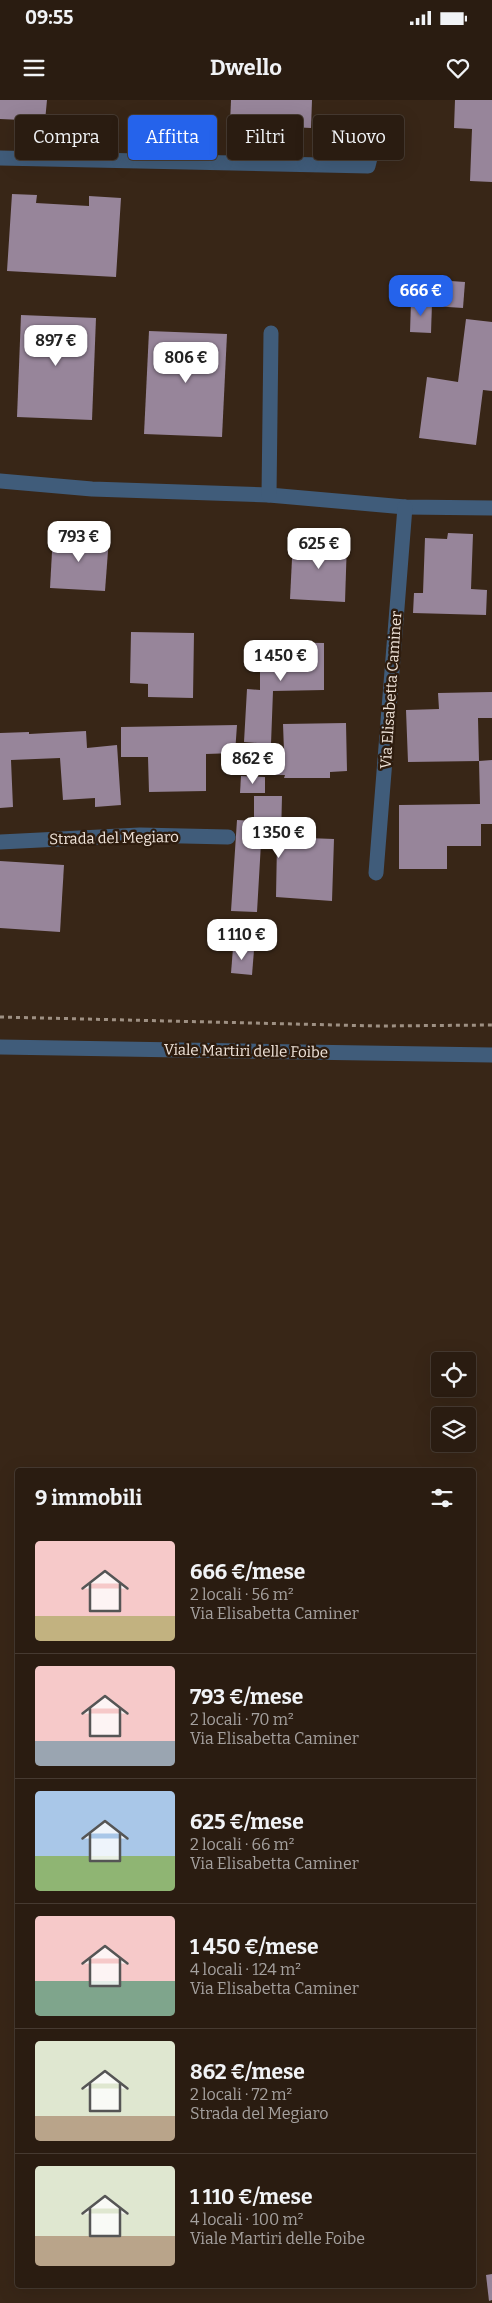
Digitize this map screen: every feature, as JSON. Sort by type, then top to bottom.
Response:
[{"type":"street","points":[[0,158],[368,166],[370,160]]},
{"type":"street","points":[[269,495],[271,333]]},
{"type":"street","points":[[0,481],[92,490],[269,495],[405,507],[492,508]]},
{"type":"street","name":"Via Elisabetta Caminer","points":[[376,874],[405,507]]},
{"type":"street","name":"Strada del Megiaro","points":[[0,842],[140,835],[228,837]]},
{"type":"street","name":"Viale Martiri delle Foibe","points":[[0,1047],[492,1056]]},
{"type":"path","points":[[0,1017],[378,1026],[492,1025]]},
{"type":"building","points":[[0,100],[47,100],[46,115],[15,115],[15,120],[0,119]]},
{"type":"building","points":[[231,100],[312,100],[311,128],[303,128],[303,115],[230,115]]},
{"type":"building","points":[[455,100],[492,100],[492,182],[470,181],[472,129],[454,128]]},
{"type":"building","points":[[12,194],[37,195],[36,203],[89,206],[89,196],[121,198],[116,277],[7,271]]},
{"type":"building","points":[[436,280],[465,282],[463,308],[433,306]]},
{"type":"building","points":[[411,302],[432,303],[431,333],[410,332]]},
{"type":"building","points":[[21,315],[96,318],[92,420],[17,417]]},
{"type":"building","points":[[466,319],[492,322],[492,391],[483,390],[476,445],[419,438],[427,377],[458,382]]},
{"type":"building","points":[[149,331],[227,334],[222,437],[144,434]]},
{"type":"building","points":[[448,533],[473,534],[471,589],[487,590],[486,615],[413,613],[414,593],[423,593],[425,538],[447,539]]},
{"type":"building","points":[[53,534],[109,538],[105,591],[50,588]]},
{"type":"building","points":[[293,539],[347,541],[345,602],[290,599]]},
{"type":"building","points":[[131,632],[194,633],[193,698],[148,697],[148,684],[130,683]]},
{"type":"building","points":[[260,642],[324,643],[324,690],[273,691],[271,744],[244,742],[247,689],[260,690]]},
{"type":"building","points":[[492,692],[492,718],[478,718],[479,761],[408,762],[406,710],[439,709],[438,693]]},
{"type":"building","points":[[346,723],[347,771],[330,772],[330,778],[284,778],[285,775],[260,775],[259,751],[284,751],[283,724]]},
{"type":"building","points":[[237,725],[235,753],[206,754],[206,791],[149,792],[148,757],[121,757],[121,727]]},
{"type":"building","points":[[86,731],[87,748],[117,745],[121,805],[95,807],[95,798],[63,800],[60,758],[11,760],[13,807],[0,808],[0,733],[29,732],[29,734]]},
{"type":"building","points":[[492,760],[492,824],[481,824],[481,846],[447,846],[447,869],[399,869],[399,805],[480,804],[479,761]]},
{"type":"building","points":[[241,776],[265,777],[265,793],[240,793]]},
{"type":"building","points":[[254,796],[282,796],[281,837],[334,839],[332,901],[276,897],[277,843],[261,843],[257,912],[231,911],[237,820],[254,821]]},
{"type":"building","points":[[0,861],[64,865],[60,932],[0,928]]},
{"type":"building","points":[[233,948],[254,950],[252,975],[231,973]]},
{"type":"building","points":[[492,2274],[492,2300],[489,2301],[486,2275]]}]
